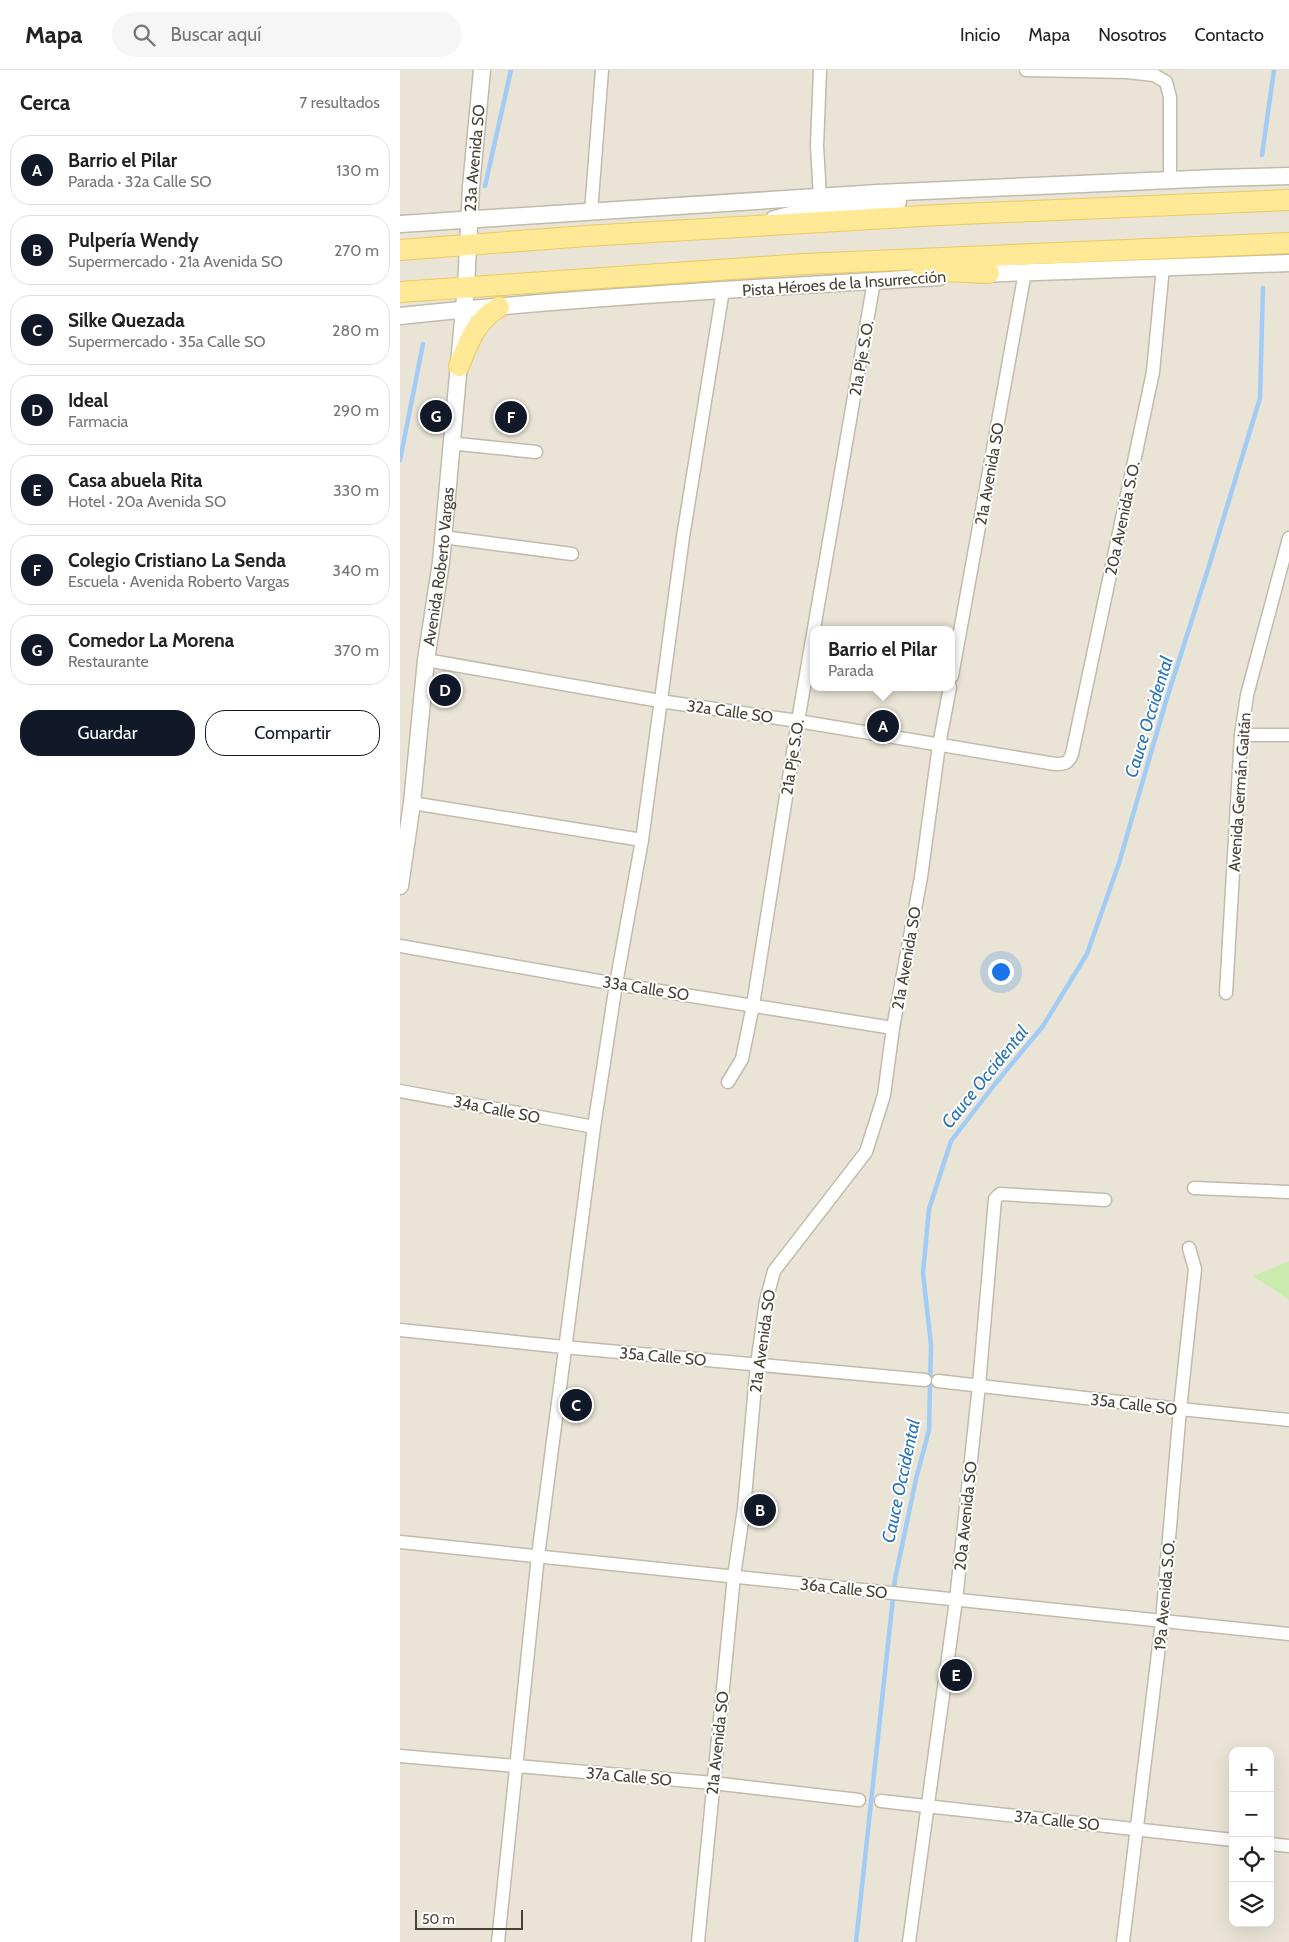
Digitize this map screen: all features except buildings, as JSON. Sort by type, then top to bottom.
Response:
[{"type":"main road","points":[[400,250],[742,226],[1100,207],[1289,200]]},
{"type":"main road","name":"Pista Héroes de la Insurrección","points":[[400,292],[741,268],[1289,243]]},
{"type":"main road","points":[[741,268],[809,274],[894,269],[989,274]]},
{"type":"main road","points":[[459,366],[476,328],[487,314],[499,307]]},
{"type":"street","name":"23a Avenida SO","points":[[468,244],[482,70]]},
{"type":"street","points":[[591,212],[602,70]]},
{"type":"street","points":[[820,70],[817,146],[820,197]]},
{"type":"street","points":[[1026,70],[1127,71],[1154,76],[1166,82],[1170,97],[1170,180]]},
{"type":"street","points":[[400,224],[961,189],[1289,176]]},
{"type":"street","points":[[742,226],[814,209],[888,204],[961,189]]},
{"type":"street","name":"Avenida Roberto Vargas","points":[[400,886],[412,803],[426,660],[443,537],[466,287],[468,244]]},
{"type":"street","name":"Pista Héroes de la Insurrección","points":[[400,316],[723,290],[989,274],[1289,263]]},
{"type":"street","name":"20a Avenida S.O.","points":[[1064,764],[1069,761],[1072,754],[1153,372],[1163,267]]},
{"type":"street","name":"21a Avenida SO","points":[[955,659],[1025,272]]},
{"type":"street","name":"21a Pje S.O.","points":[[814,626],[874,281]]},
{"type":"street","points":[[498,1942],[538,1556],[564,1347],[594,1127],[616,984],[642,840],[683,537],[723,290]]},
{"type":"street","points":[[458,444],[536,452]]},
{"type":"street","points":[[443,537],[572,554]]},
{"type":"street","name":"Avenida Germán Gaitán","points":[[1226,993],[1241,735],[1247,695],[1289,538]]},
{"type":"street","name":"21a Pje S.O.","points":[[728,1082],[742,1059],[753,1006],[810,651]]},
{"type":"street","name":"32a Calle SO","points":[[426,660],[660,701],[798,720],[939,745],[1064,764]]},
{"type":"street","name":"21a Avenida SO","points":[[698,1942],[734,1576],[744,1508],[757,1364],[766,1301],[774,1271],[866,1152],[884,1095],[893,1028],[921,877],[939,745],[949,691]]},
{"type":"street","points":[[1241,735],[1289,735]]},
{"type":"street","points":[[412,803],[642,840]]},
{"type":"street","name":"33a Calle SO","points":[[400,946],[616,984],[893,1028]]},
{"type":"street","name":"34a Calle SO","points":[[400,1091],[594,1127]]},
{"type":"street","points":[[1194,1188],[1289,1192]]},
{"type":"street","name":"20a Avenida SO","points":[[909,1942],[956,1600],[979,1385],[995,1199],[1000,1194],[1105,1200]]},
{"type":"street","name":"19a Avenida S.O.","points":[[1123,1942],[1162,1621],[1180,1409],[1195,1269],[1189,1248]]},
{"type":"street","name":"35a Calle SO","points":[[400,1330],[564,1347],[931,1380],[1289,1420]]},
{"type":"street","name":"36a Calle SO","points":[[400,1542],[1289,1634]]},
{"type":"street","name":"37a Calle SO","points":[[400,1756],[714,1784],[858,1800]]},
{"type":"street","name":"37a Calle SO","points":[[880,1801],[1229,1840]]},
{"type":"street","points":[[1274,1844],[1289,1846]]},
{"type":"shaded area","points":[[400,70],[1289,70],[1289,1942],[400,1942]]},
{"type":"green space","points":[[1289,1261],[1289,1300],[1253,1276]]},
{"type":"waterway","points":[[485,186],[511,70]]},
{"type":"waterway","name":"Cauce Occidental","points":[[1262,155],[1274,70]]},
{"type":"waterway","name":"Cauce Occidental","points":[[856,1942],[895,1579],[916,1479],[929,1430],[931,1345],[923,1273],[929,1209],[951,1141],[1043,1026],[1087,954],[1119,863],[1166,701],[1260,398],[1263,288]]},
{"type":"waterway","points":[[400,460],[423,344]]},
{"type":"place","name":"Comedor La Morena","points":[[436,416]]},
{"type":"place","name":"Colegio Cristiano La Senda","points":[[511,417]]},
{"type":"place","name":"Ideal","points":[[445,690]]},
{"type":"place","name":"Barrio el Pilar","points":[[883,726]]},
{"type":"place","name":"Silke Quezada","points":[[576,1405]]},
{"type":"place","name":"Pulpería Wendy","points":[[760,1510]]},
{"type":"place","name":"Casa abuela Rita","points":[[956,1675]]}]
